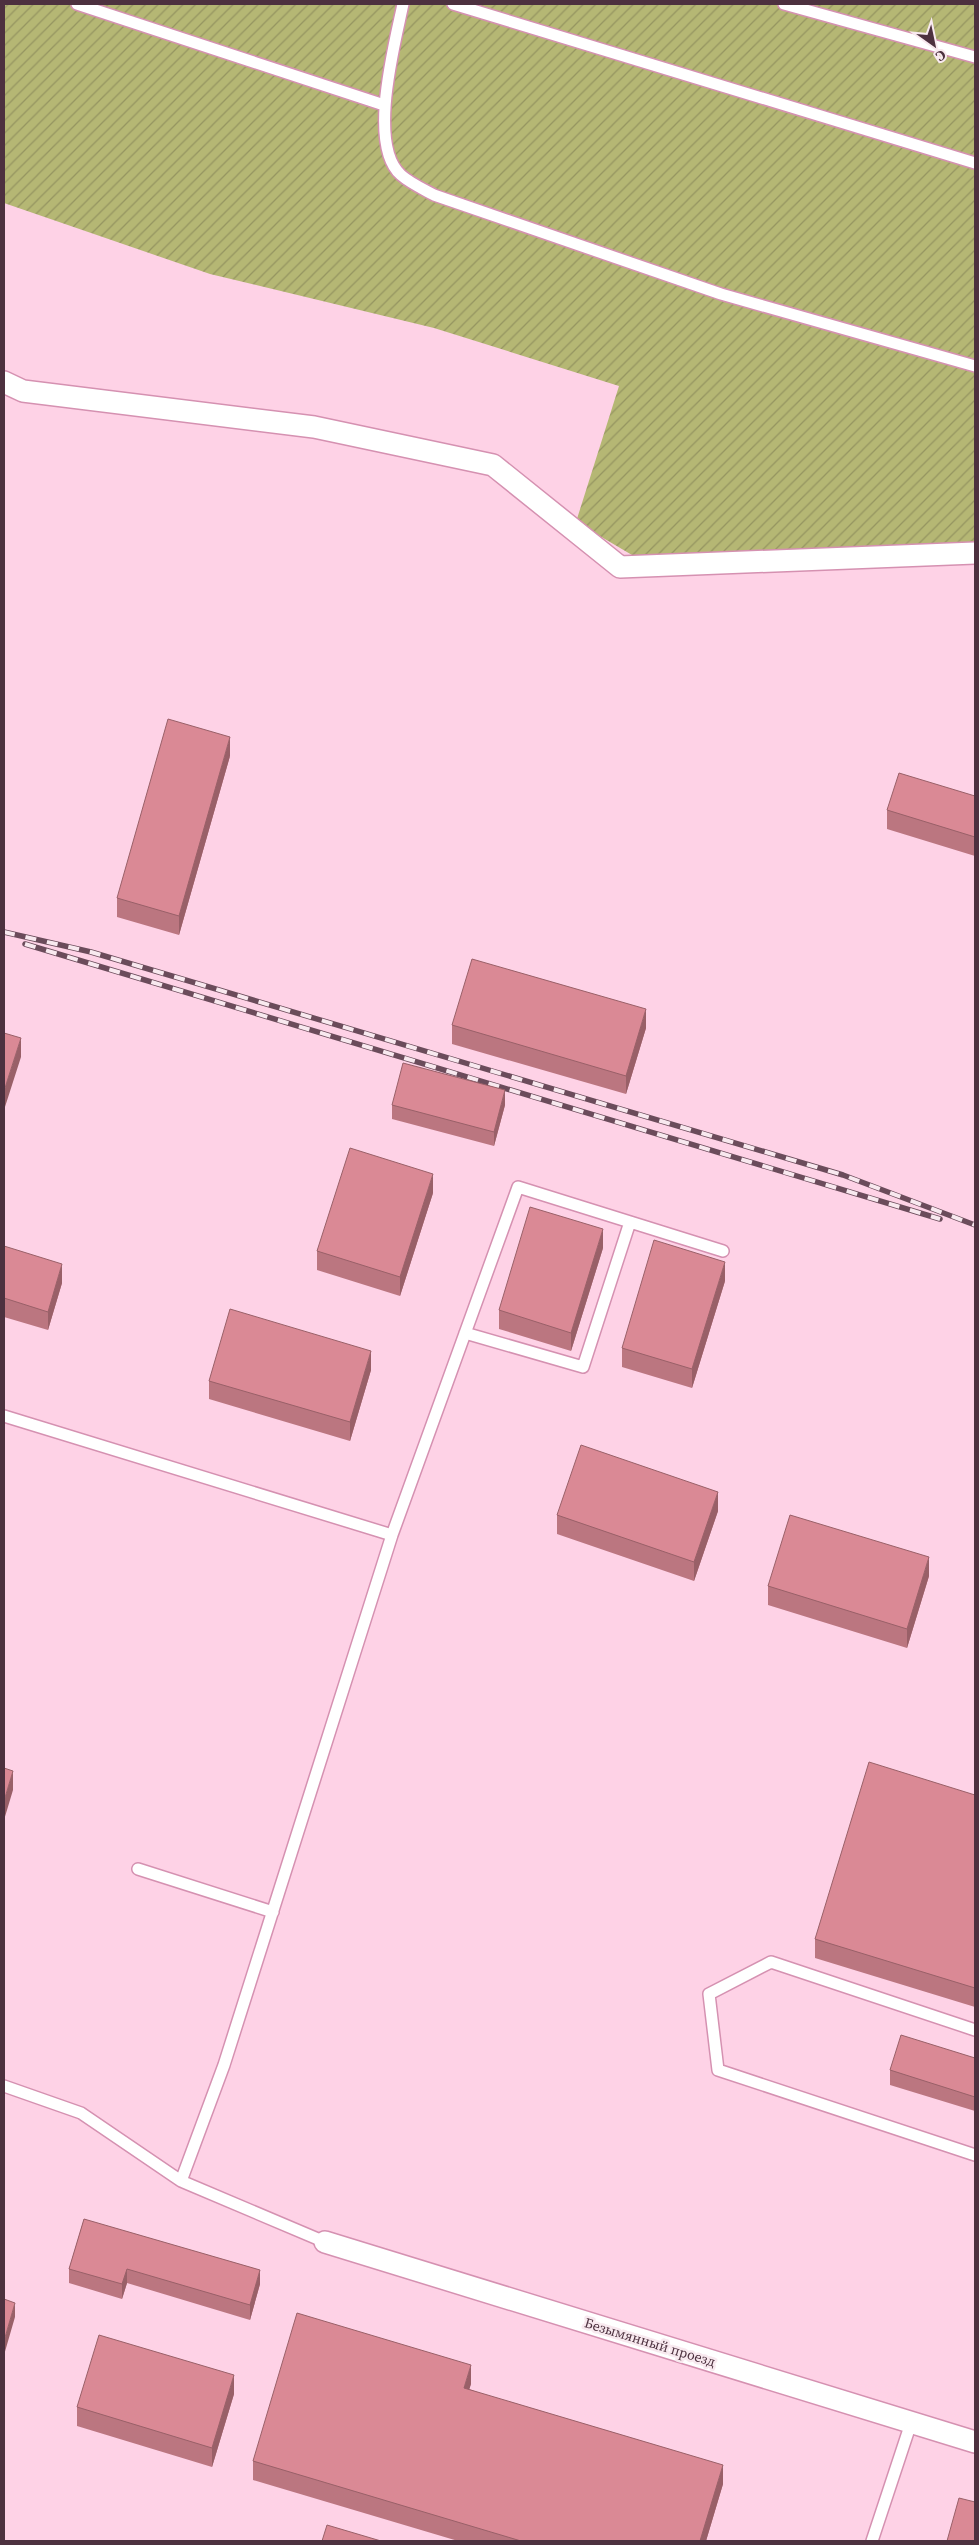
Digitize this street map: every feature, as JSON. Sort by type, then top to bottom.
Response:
[{"type":"street","points":[[4,382],[23,391],[314,427],[493,466],[620,567],[975,552]]},
{"type":"street","name":"Безымянный проезд","points":[[325,2242],[975,2442]]},
{"type":"lane","points":[[77,4],[384,105]]},
{"type":"lane","points":[[402,4],[384,105],[386,147],[400,174],[434,196],[721,294],[975,366]]},
{"type":"lane","points":[[453,4],[975,163]]},
{"type":"lane","points":[[784,4],[975,57]]},
{"type":"lane","points":[[181,2181],[224,2065],[392,1535],[518,1188],[723,1251]]},
{"type":"lane","points":[[465,1333],[583,1368],[630,1222]]},
{"type":"lane","points":[[4,1416],[392,1535]]},
{"type":"lane","points":[[138,1869],[273,1912]]},
{"type":"lane","points":[[975,2030],[772,1962],[709,1994],[718,2070],[975,2155]]},
{"type":"lane","points":[[4,2086],[81,2112],[181,2181],[325,2242]]},
{"type":"lane","points":[[872,2541],[911,2423]]},
{"type":"green space","points":[[4,4],[975,4],[975,544],[710,562],[632,555],[576,522],[619,386],[434,328],[210,274],[4,203]]},
{"type":"building","points":[[168,719],[230,737],[179,916],[117,898]]},
{"type":"building","points":[[899,773],[975,796],[975,837],[887,810]]},
{"type":"building","points":[[472,959],[646,1009],[626,1076],[452,1025]]},
{"type":"building","points":[[4,1033],[21,1038],[4,1091]]},
{"type":"building","points":[[403,1063],[505,1090],[494,1132],[392,1105]]},
{"type":"building","points":[[350,1148],[433,1174],[400,1277],[317,1251]]},
{"type":"building","points":[[530,1207],[603,1229],[571,1333],[499,1310]]},
{"type":"building","points":[[654,1240],[725,1262],[692,1369],[622,1348]]},
{"type":"building","points":[[4,1246],[62,1264],[48,1312],[4,1298]]},
{"type":"building","points":[[230,1309],[371,1351],[350,1422],[209,1381]]},
{"type":"building","points":[[581,1445],[718,1492],[694,1562],[557,1515]]},
{"type":"building","points":[[790,1515],[929,1557],[907,1629],[768,1586]]},
{"type":"building","points":[[869,1762],[975,1795],[975,1988],[815,1939]]},
{"type":"building","points":[[4,1768],[13,1771],[4,1801]]},
{"type":"building","points":[[901,2035],[975,2058],[975,2097],[890,2070]]},
{"type":"building","points":[[84,2219],[260,2270],[250,2305],[127,2269],[122,2284],[69,2269]]},
{"type":"building","points":[[4,2299],[15,2303],[4,2341]]},
{"type":"building","points":[[297,2313],[471,2365],[464,2388],[723,2465],[700,2541],[521,2541],[253,2461]]},
{"type":"building","points":[[99,2335],[234,2375],[212,2448],[77,2407]]},
{"type":"building","points":[[959,2498],[975,2502],[975,2541],[947,2541]]},
{"type":"building","points":[[327,2525],[381,2541],[322,2541]]},
{"type":"railway","points":[[4,932],[91,952],[843,1175],[975,1225]]},
{"type":"railway","points":[[25,944],[940,1219]]}]
